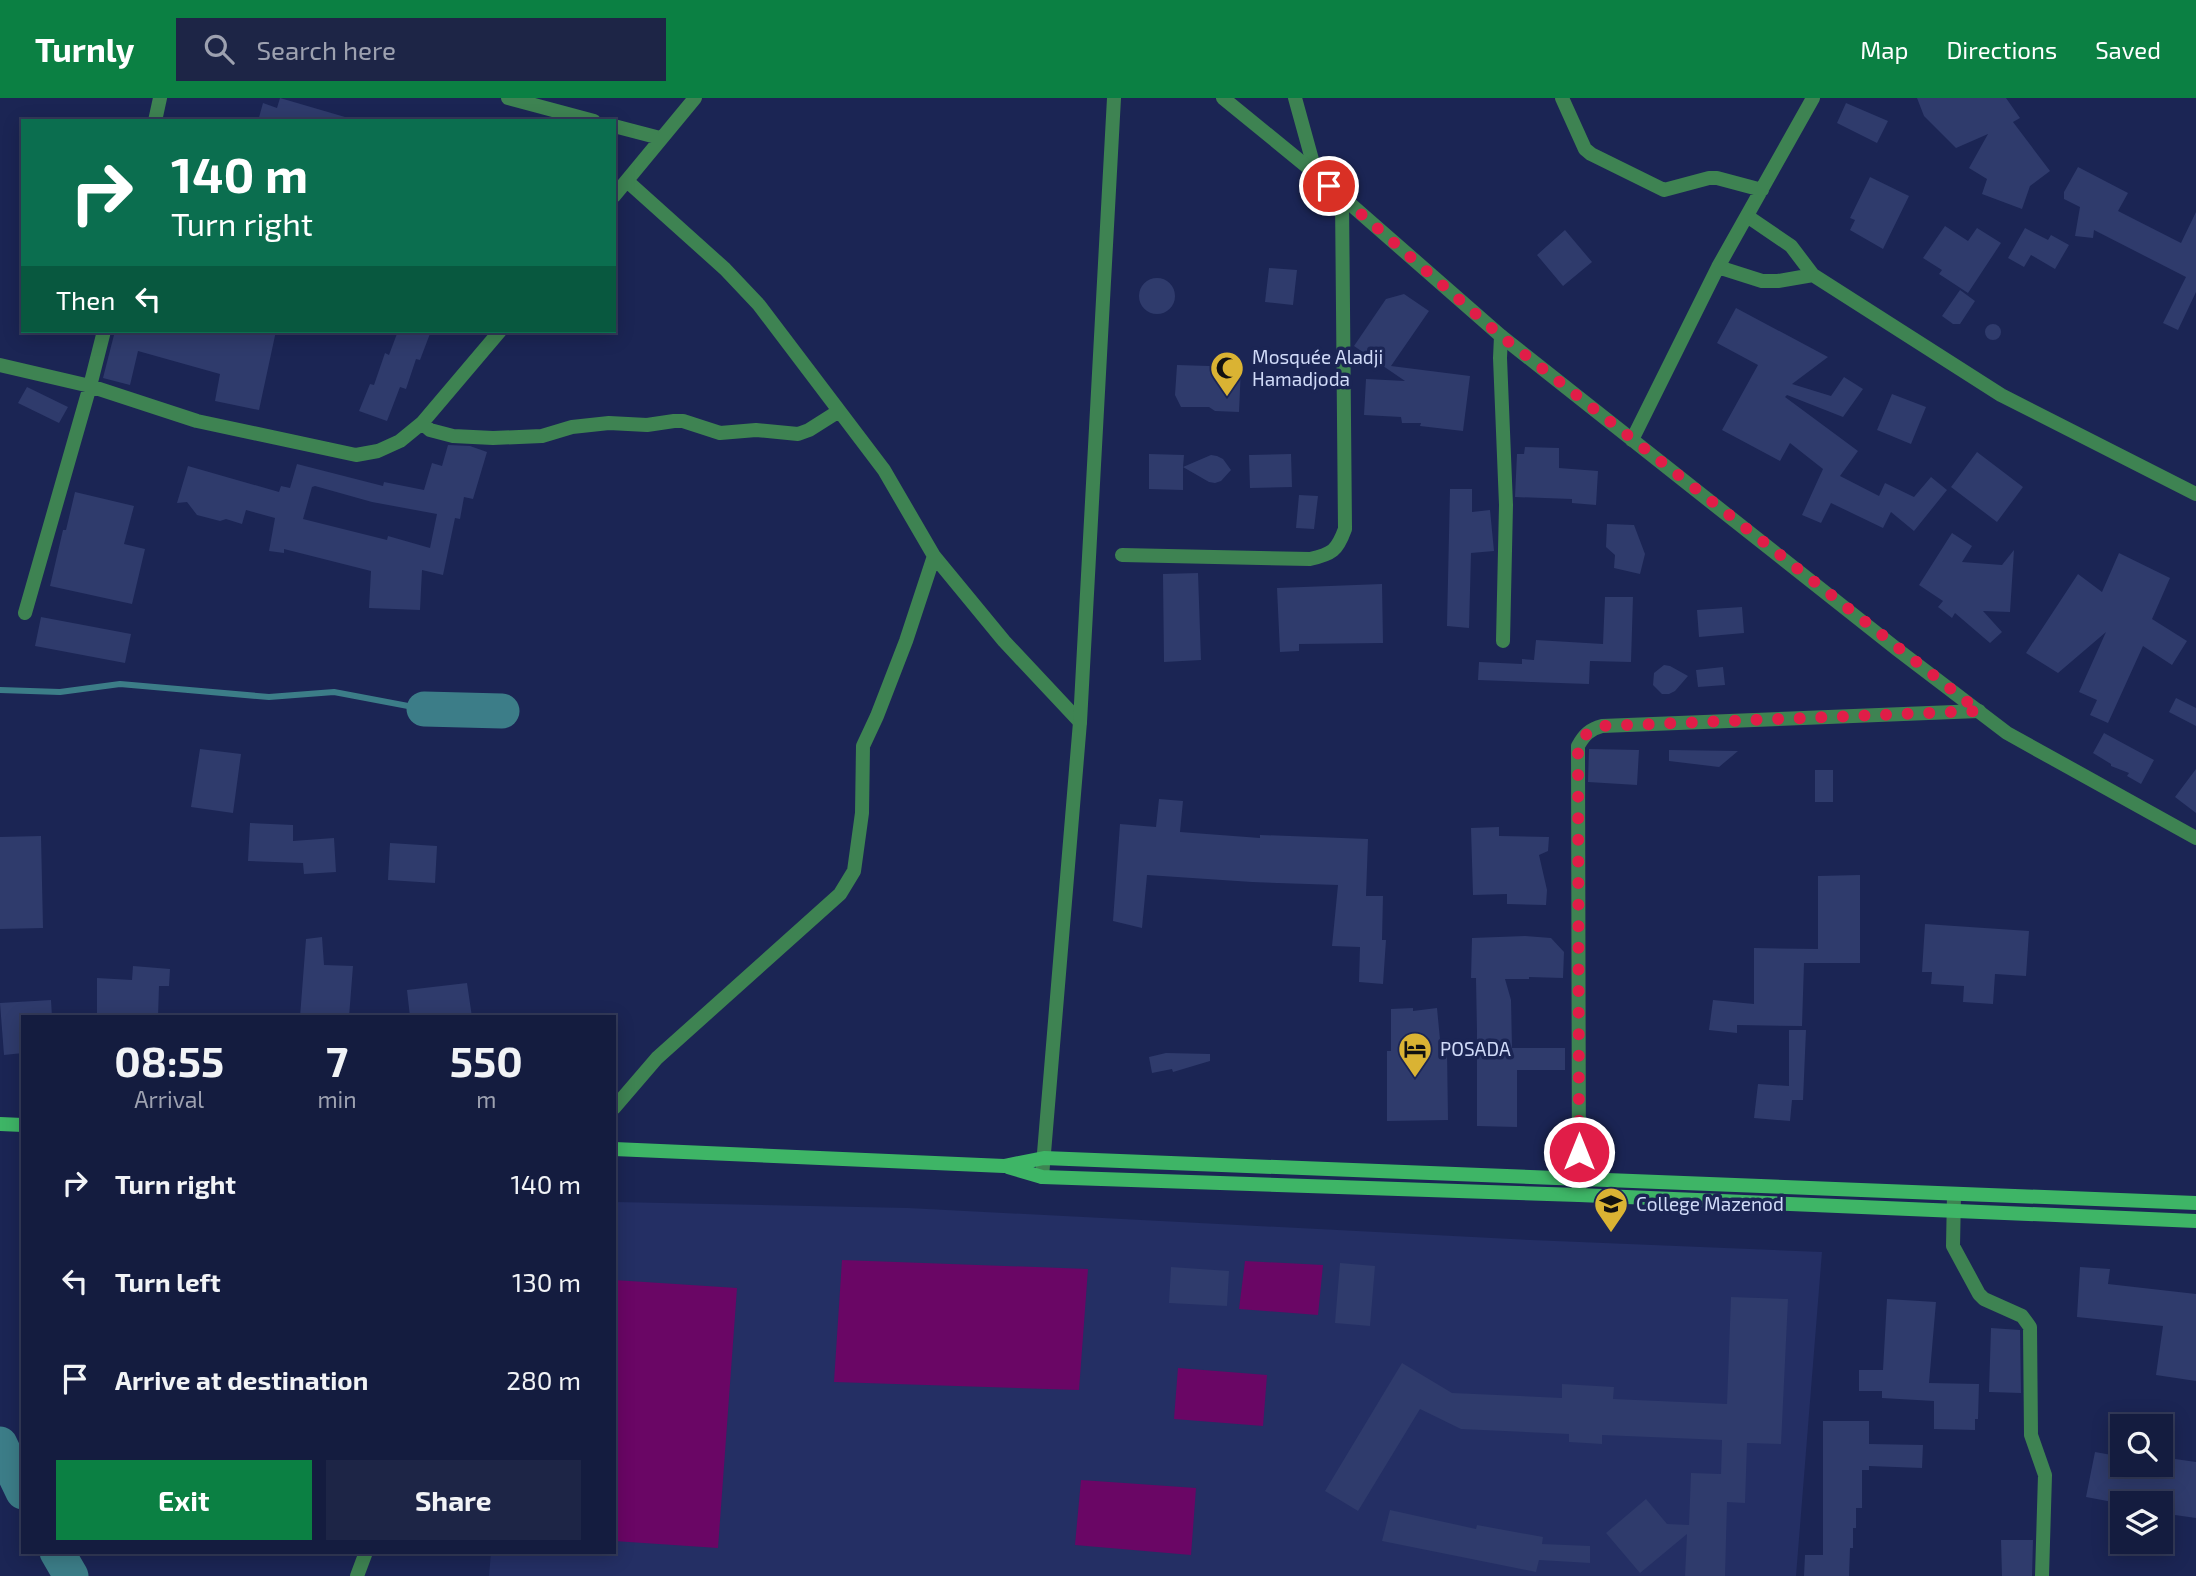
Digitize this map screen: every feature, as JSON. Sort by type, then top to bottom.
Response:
[{"type":"main road","points":[[0,1125],[21,1125]]},
{"type":"main road","points":[[616,1149],[1004,1166],[1042,1177],[1579,1195],[2196,1222]]},
{"type":"main road","points":[[1004,1166],[1044,1158],[2196,1203]]},
{"type":"street","points":[[155,119],[160,98]]},
{"type":"street","points":[[508,98],[587,119]]},
{"type":"street","points":[[616,194],[695,98]]},
{"type":"street","points":[[1042,1177],[1080,722],[1114,98]]},
{"type":"street","points":[[1223,98],[1316,174],[1501,336],[2007,733],[2196,838]]},
{"type":"street","points":[[1294,98],[1316,174]]},
{"type":"street","points":[[1562,98],[1585,149],[1664,190],[1717,178],[1762,190]]},
{"type":"street","points":[[1632,440],[1718,267],[1813,98]]},
{"type":"street","points":[[616,127],[660,138]]},
{"type":"street","points":[[627,181],[741,285],[759,305],[884,470],[934,556],[1004,641],[1080,722]]},
{"type":"street","points":[[1122,555],[1310,559],[1329,555],[1339,544],[1345,529],[1342,198]]},
{"type":"street","points":[[1747,216],[1791,246],[1813,275],[2001,395],[2196,494]]},
{"type":"street","points":[[1718,267],[1762,281],[1813,275]]},
{"type":"street","points":[[25,613],[103,333]]},
{"type":"street","points":[[0,366],[90,386],[197,421],[356,454],[378,451],[400,441],[422,423],[498,333]]},
{"type":"street","points":[[1501,336],[1506,505],[1503,641]]},
{"type":"street","points":[[422,423],[430,430],[453,436],[493,438],[542,436],[572,427],[609,423],[647,425],[674,421],[683,421],[720,433],[756,430],[797,434],[809,430],[839,411]]},
{"type":"street","points":[[616,1106],[657,1058],[840,894],[854,871],[862,813],[863,746],[906,641],[934,556]]},
{"type":"street","points":[[1579,1195],[1578,746],[1583,736],[1602,726],[1979,711]]},
{"type":"street","points":[[1954,1194],[1953,1246],[1979,1294],[2022,1316],[2030,1327],[2031,1435],[2045,1475],[2042,1576]]},
{"type":"street","points":[[357,1576],[365,1554]]},
{"type":"shaded area","points":[[616,1202],[908,1208],[1822,1252],[1796,1576],[489,1576],[491,1554],[616,1554]]},
{"type":"shaded area","points":[[842,1260],[1088,1269],[1079,1390],[834,1382]]},
{"type":"shaded area","points":[[1245,1261],[1323,1265],[1318,1315],[1239,1309]]},
{"type":"shaded area","points":[[616,1280],[737,1288],[718,1548],[616,1541]]},
{"type":"shaded area","points":[[1178,1368],[1267,1375],[1263,1426],[1174,1419]]},
{"type":"shaded area","points":[[1081,1480],[1196,1488],[1191,1555],[1075,1545]]},
{"type":"building","points":[[280,98],[345,117],[259,119],[263,103],[277,108]]},
{"type":"building","points":[[1917,98],[2006,98],[2020,118],[2013,122],[2050,171],[2030,186],[2022,209],[1982,194],[1987,179],[1969,168],[1988,134],[1956,148],[1924,116]]},
{"type":"building","points":[[1846,103],[1888,121],[1877,143],[1837,123]]},
{"type":"building","points":[[2078,167],[2128,193],[2118,211],[2181,243],[2196,212],[2196,292],[2178,330],[2163,323],[2186,277],[2094,230],[2093,238],[2075,236],[2080,207],[2064,199],[2064,192]]},
{"type":"building","points":[[1870,177],[1909,196],[1883,249],[1850,230],[1855,220],[1850,218]]},
{"type":"building","points":[[1945,226],[1968,241],[1977,228],[2001,243],[1968,293],[1939,274],[1942,270],[1923,258]]},
{"type":"building","points":[[2025,228],[2048,240],[2051,235],[2069,245],[2055,269],[2031,255],[2024,267],[2008,258]]},
{"type":"building","points":[[1565,230],[1592,262],[1563,286],[1537,255]]},
{"type":"building","points":[[1269,268],[1297,270],[1293,305],[1265,302]]},
{"type":"building","points":[[1157,278],[1170,283],[1175,296],[1170,309],[1157,314],[1144,309],[1139,296],[1144,283]]},
{"type":"building","points":[[1960,290],[1975,301],[1960,324],[1953,324],[1942,316]]},
{"type":"building","points":[[1404,294],[1429,311],[1391,366],[1470,376],[1463,431],[1420,426],[1421,423],[1402,423],[1401,417],[1364,415],[1366,379],[1405,381],[1354,346],[1386,299]]},
{"type":"building","points":[[1736,308],[1828,357],[1792,384],[1831,396],[1844,377],[1863,389],[1843,417],[1787,395],[1785,397],[1858,451],[1840,476],[1879,496],[1885,483],[1914,497],[1931,477],[1947,490],[1914,531],[1891,512],[1883,528],[1831,503],[1821,523],[1802,515],[1823,469],[1790,443],[1780,461],[1722,430],[1758,365],[1717,343]]},
{"type":"building","points":[[1990,324],[1996,324],[2001,332],[1999,338],[1990,340],[1985,335],[1985,329]]},
{"type":"building","points":[[114,333],[276,333],[259,410],[215,401],[220,374],[138,351],[130,385],[103,378]]},
{"type":"building","points":[[397,333],[430,333],[420,360],[416,359],[406,389],[400,387],[387,421],[359,411],[370,384],[374,385],[385,353],[389,355]]},
{"type":"building","points":[[1177,365],[1241,367],[1239,412],[1215,411],[1209,407],[1181,407],[1175,395]]},
{"type":"building","points":[[27,387],[68,407],[59,423],[18,403]]},
{"type":"building","points":[[1892,394],[1926,407],[1911,444],[1877,430]]},
{"type":"building","points":[[448,445],[470,446],[487,452],[473,499],[464,497],[460,519],[455,518],[443,575],[422,570],[420,610],[369,608],[371,571],[284,549],[284,553],[269,551],[275,518],[246,510],[242,524],[226,519],[220,521],[197,515],[187,502],[177,503],[188,466],[279,492],[281,486],[290,488],[297,464],[383,486],[384,482],[424,490],[432,463],[442,466]],"holes":[[[315,486],[372,502],[437,514],[430,548],[388,536],[387,540],[303,519],[312,487]]]},
{"type":"building","points":[[1525,447],[1559,448],[1559,468],[1598,471],[1596,505],[1572,503],[1572,499],[1515,497],[1517,454],[1524,454]]},
{"type":"building","points":[[1977,452],[2023,487],[1997,522],[1951,487]]},
{"type":"building","points":[[1149,454],[1184,455],[1183,490],[1149,489]]},
{"type":"building","points":[[1291,454],[1292,487],[1250,488],[1249,455]]},
{"type":"building","points":[[1211,455],[1223,459],[1231,470],[1221,481],[1215,483],[1183,467]]},
{"type":"building","points":[[1450,489],[1472,489],[1472,512],[1490,510],[1494,551],[1471,553],[1469,628],[1447,626]]},
{"type":"building","points":[[75,492],[134,506],[124,544],[145,549],[132,604],[50,586]]},
{"type":"building","points":[[1299,495],[1318,496],[1314,529],[1296,528]]},
{"type":"building","points":[[1607,524],[1634,525],[1645,554],[1640,574],[1614,568],[1615,555],[1606,547]]},
{"type":"building","points":[[1952,533],[1972,546],[1962,562],[2002,565],[2014,550],[2010,612],[1983,611],[2002,632],[1990,643],[1955,613],[1952,618],[1938,607],[1943,601],[1919,585]]},
{"type":"building","points":[[2119,553],[2170,578],[2152,619],[2187,641],[2172,665],[2143,646],[2108,723],[2090,715],[2097,700],[2079,692],[2106,632],[2058,673],[2026,653],[2078,574],[2102,592]]},
{"type":"building","points":[[1198,573],[1201,660],[1164,662],[1163,574]]},
{"type":"building","points":[[1382,584],[1383,643],[1299,644],[1299,651],[1280,652],[1277,588]]},
{"type":"building","points":[[1605,597],[1633,597],[1631,662],[1590,661],[1589,684],[1478,680],[1479,662],[1522,664],[1522,659],[1534,660],[1536,640],[1603,644]]},
{"type":"building","points":[[1742,607],[1744,633],[1699,637],[1697,610]]},
{"type":"building","points":[[41,617],[131,634],[125,663],[35,646]]},
{"type":"building","points":[[1664,665],[1688,676],[1669,694],[1662,694],[1653,685],[1654,673]]},
{"type":"building","points":[[1723,667],[1725,685],[1698,687],[1696,670]]},
{"type":"building","points":[[2176,698],[2196,708],[2196,726],[2169,712]]},
{"type":"building","points":[[2104,733],[2154,760],[2141,784],[2127,776],[2129,773],[2111,766],[2093,753]]},
{"type":"building","points":[[200,749],[241,754],[233,813],[191,807]]},
{"type":"building","points":[[1589,749],[1639,750],[1637,785],[1588,782]]},
{"type":"building","points":[[1669,750],[1738,751],[1719,767],[1669,761]]},
{"type":"building","points":[[2196,769],[2196,813],[2175,797]]},
{"type":"building","points":[[1815,770],[1833,770],[1833,802],[1815,802]]},
{"type":"building","points":[[1159,799],[1183,801],[1180,832],[1260,838],[1260,835],[1368,839],[1366,896],[1383,896],[1382,940],[1386,940],[1383,984],[1359,982],[1360,947],[1332,946],[1338,885],[1147,875],[1142,928],[1113,921],[1120,824],[1156,827]]},
{"type":"building","points":[[250,823],[293,825],[293,841],[334,838],[336,872],[304,874],[303,863],[248,861]]},
{"type":"building","points":[[1499,827],[1499,836],[1549,837],[1548,851],[1539,855],[1547,890],[1546,905],[1507,904],[1507,894],[1473,895],[1471,828]]},
{"type":"building","points":[[41,836],[43,928],[0,929],[0,837]]},
{"type":"building","points":[[390,843],[437,846],[435,883],[388,880]]},
{"type":"building","points":[[1860,875],[1860,963],[1804,963],[1802,1026],[1737,1025],[1737,1033],[1709,1030],[1713,1000],[1754,1004],[1754,948],[1818,949],[1818,876]]},
{"type":"building","points":[[1925,924],[2029,931],[2026,976],[1995,974],[1993,1004],[1963,1002],[1964,986],[1931,984],[1932,972],[1922,972]]},
{"type":"building","points":[[322,937],[324,965],[353,966],[349,1015],[300,1015],[306,939]]},
{"type":"building","points":[[1472,938],[1551,938],[1564,952],[1563,978],[1505,979],[1511,1000],[1512,1048],[1565,1048],[1565,1070],[1517,1070],[1517,1127],[1477,1126],[1476,978],[1471,978]]},
{"type":"building","points":[[133,966],[170,969],[169,986],[159,986],[158,1015],[97,1015],[97,978],[132,980]]},
{"type":"building","points":[[467,983],[472,1015],[410,1015],[407,990]]},
{"type":"building","points":[[51,1000],[52,1015],[21,1015],[21,1053],[4,1055],[0,1003]]},
{"type":"building","points":[[1413,1008],[1413,1011],[1437,1008],[1441,1050],[1447,1050],[1448,1120],[1387,1121],[1387,1051],[1391,1051],[1391,1009]]},
{"type":"building","points":[[1789,1030],[1806,1030],[1803,1100],[1792,1100],[1790,1121],[1754,1118],[1758,1084],[1789,1086]]},
{"type":"building","points":[[1166,1053],[1210,1054],[1210,1061],[1173,1072],[1172,1069],[1152,1073],[1149,1057]]},
{"type":"building","points":[[1340,1263],[1375,1266],[1370,1326],[1335,1323]]},
{"type":"building","points":[[1171,1267],[1229,1271],[1227,1306],[1169,1303]]},
{"type":"building","points":[[2080,1267],[2110,1269],[2108,1284],[2196,1294],[2196,1381],[2156,1375],[2163,1326],[2077,1317]]},
{"type":"building","points":[[1731,1297],[1788,1299],[1781,1444],[1747,1443],[1745,1503],[1727,1502],[1725,1576],[1685,1576],[1687,1534],[1640,1573],[1606,1533],[1646,1499],[1667,1524],[1689,1525],[1691,1473],[1721,1474],[1722,1440],[1602,1435],[1602,1444],[1569,1442],[1569,1434],[1461,1429],[1420,1409],[1358,1511],[1325,1491],[1402,1363],[1452,1393],[1562,1398],[1562,1384],[1614,1387],[1613,1399],[1727,1404]]},
{"type":"building","points":[[1887,1299],[1936,1302],[1929,1383],[1979,1384],[1975,1430],[1934,1429],[1934,1401],[1882,1398],[1882,1391],[1859,1391],[1859,1370],[1883,1370]]},
{"type":"building","points":[[1991,1328],[2020,1330],[2021,1393],[1989,1392]]},
{"type":"building","points":[[1823,1421],[1869,1421],[1869,1444],[1923,1445],[1922,1468],[1869,1466],[1869,1470],[1862,1470],[1862,1508],[1856,1508],[1849,1576],[1804,1576],[1805,1555],[1823,1555]]},
{"type":"building","points":[[2095,1452],[2110,1455],[2110,1477],[2173,1477],[2173,1459],[2196,1462],[2196,1518],[2173,1515],[2173,1491],[2110,1491],[2110,1502],[2086,1497]]},
{"type":"building","points":[[1390,1510],[1476,1529],[1477,1525],[1543,1537],[1542,1544],[1590,1546],[1590,1563],[1539,1560],[1536,1572],[1382,1541]]},
{"type":"building","points":[[2001,1540],[2033,1540],[2032,1576],[2002,1576]]},
{"type":"waterway","points":[[0,690],[60,692],[120,684],[269,697],[334,692],[424,709]]},
{"type":"waterway","points":[[424,709],[502,711]]},
{"type":"waterway","points":[[0,1444],[21,1488]]},
{"type":"waterway","points":[[58,1554],[71,1576]]},
{"type":"place","name":"Mosquée Aladji Hamadjoda","points":[[1227,398]]},
{"type":"place","name":"POSADA","points":[[1415,1079]]},
{"type":"place","name":"College Mazenod","points":[[1611,1234]]},
{"type":"route","points":[[1329,186],[1501,336],[1979,711],[1602,726],[1583,736],[1578,746],[1579,1152]]}]
